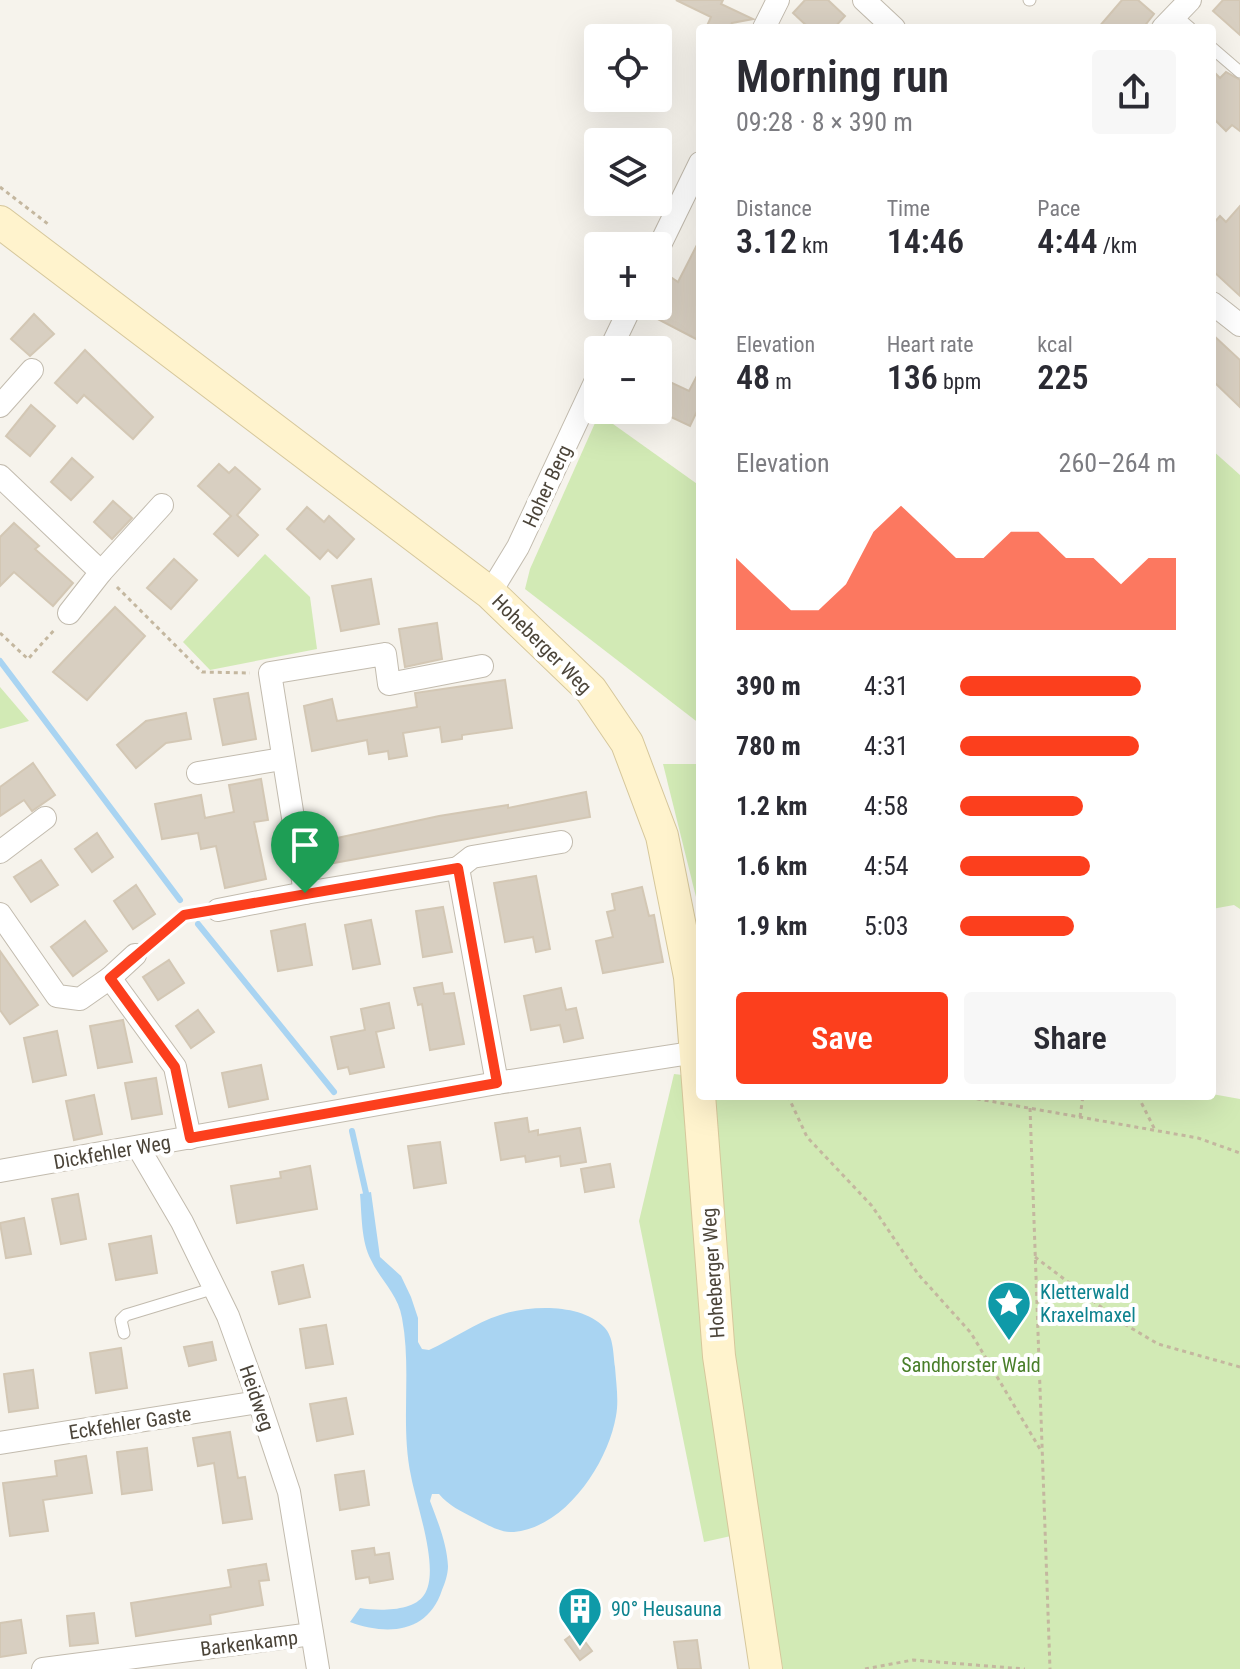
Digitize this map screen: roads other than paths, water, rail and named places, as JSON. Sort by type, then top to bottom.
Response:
[{"type":"street","points":[[766,24],[778,0]]},
{"type":"street","points":[[864,0],[890,24]]},
{"type":"street","points":[[666,232],[696,171]]},
{"type":"street","name":"Hoheberger Weg","points":[[0,222],[490,593],[591,690],[627,743],[662,836],[690,977],[696,1041]]},
{"type":"street","points":[[1216,306],[1240,325]]},
{"type":"street","points":[[0,406],[32,370]]},
{"type":"street","name":"Hoher Berg","points":[[490,593],[518,547],[584,406]]},
{"type":"street","points":[[0,476],[101,572]]},
{"type":"street","points":[[69,613],[101,572],[162,505]]},
{"type":"street","points":[[305,893],[270,673],[385,654],[389,684],[482,666]]},
{"type":"street","points":[[198,773],[282,759]]},
{"type":"street","points":[[0,852],[45,818]]},
{"type":"street","points":[[218,910],[458,868],[472,857],[561,842]]},
{"type":"street","points":[[458,868],[497,1083]]},
{"type":"street","points":[[0,914],[57,996],[80,999],[135,955]]},
{"type":"street","points":[[110,978],[175,1067],[190,1138]]},
{"type":"street","name":"Dickfehler Weg","points":[[0,1171],[497,1083],[696,1052]]},
{"type":"street","name":"Hoheberger Weg","points":[[700,1100],[719,1356],[766,1669]]},
{"type":"street","name":"Heidweg","points":[[138,1147],[182,1222],[215,1288],[259,1402],[289,1492],[318,1669]]},
{"type":"street","name":"Eckfehler Gaste","points":[[0,1443],[259,1402]]},
{"type":"street","name":"Barkenkamp","points":[[43,1669],[312,1634]]},
{"type":"lane","points":[[1216,51],[1240,72]]},
{"type":"lane","points":[[124,1333],[121,1320],[126,1315],[215,1288]]},
{"type":"water","points":[[371,1192],[380,1257],[401,1276],[411,1297],[418,1318],[418,1342],[422,1349],[429,1350],[500,1315],[525,1309],[569,1310],[594,1319],[610,1336],[617,1392],[616,1416],[611,1434],[594,1472],[567,1505],[533,1528],[504,1531],[460,1510],[439,1494],[432,1494],[430,1501],[446,1550],[446,1578],[436,1604],[427,1615],[417,1623],[392,1629],[350,1622],[360,1608],[394,1609],[419,1601],[429,1584],[430,1570],[408,1456],[402,1318],[393,1295],[371,1260],[364,1237],[360,1194]]},
{"type":"waterway","points":[[0,661],[180,900]]},
{"type":"waterway","points":[[198,924],[334,1092]]},
{"type":"waterway","points":[[352,1131],[366,1193]]},
{"type":"place","name":"Kletterwald Kraxelmaxel","points":[[1009,1342]]},
{"type":"place","name":"90° Heusauna","points":[[580,1648]]},
{"type":"park label","name":"Sandhorster Wald","points":[[971,1365]]}]
